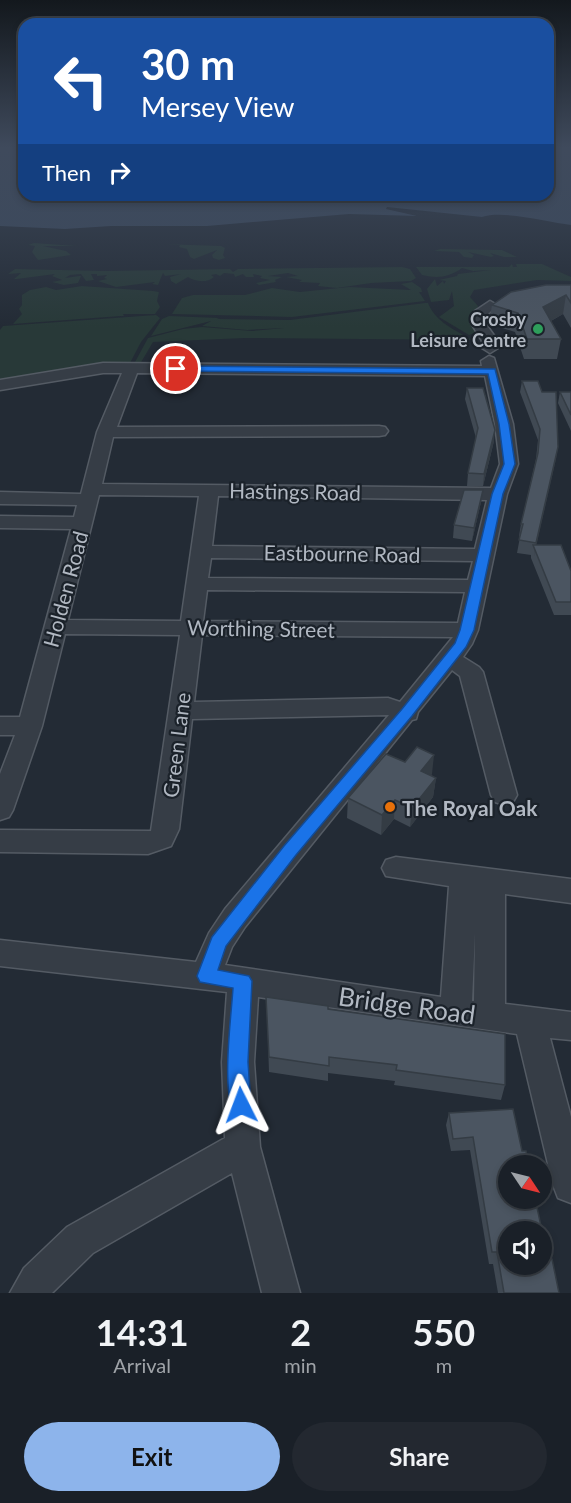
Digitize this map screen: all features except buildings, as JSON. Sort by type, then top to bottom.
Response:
[{"type":"street","points":[[206,976],[219,942],[235,918],[311,837],[461,644],[467,630],[498,494],[509,464],[504,424],[490,360],[490,341],[478,323],[480,314],[489,304]]},
{"type":"street","points":[[0,385],[103,368],[490,360]]},
{"type":"street","name":"Holden Road","points":[[0,810],[30,726],[106,432],[131,369]]},
{"type":"street","points":[[106,432],[379,432]]},
{"type":"street","name":"Hastings Road","points":[[0,498],[209,490],[498,494]]},
{"type":"street","name":"Green Lane","points":[[0,841],[148,843],[161,839],[166,829],[209,490]]},
{"type":"street","points":[[0,522],[82,523]]},
{"type":"street","name":"Eastbourne Road","points":[[201,552],[484,555]]},
{"type":"street","points":[[196,584],[476,586]]},
{"type":"street","name":"Worthing Street","points":[[55,627],[467,630]]},
{"type":"street","points":[[450,658],[471,672],[504,795]]},
{"type":"street","points":[[180,711],[388,706],[407,713]]},
{"type":"street","points":[[0,726],[30,726]]},
{"type":"street","points":[[396,868],[571,891]]},
{"type":"street","points":[[456,1012],[478,879]]},
{"type":"street","points":[[478,879],[489,1016]]},
{"type":"street","name":"Bridge Road","points":[[0,953],[206,976],[571,1026]]},
{"type":"street","points":[[243,981],[238,1062],[243,1148],[281,1293]]},
{"type":"street","points":[[531,1022],[571,1185]]},
{"type":"street","points":[[29,1293],[37,1281],[80,1240],[243,1148]]},
{"type":"shaded area","points":[[34,243],[77,246],[43,246],[66,251],[71,255],[38,260],[32,252],[35,246],[28,245]]},
{"type":"shaded area","points":[[162,244],[221,246],[225,248],[223,255],[225,258],[219,260],[213,258],[212,255],[217,250],[194,259],[190,257],[187,249],[179,247],[180,245]]},
{"type":"shaded area","points":[[440,249],[502,250],[517,257],[504,257],[490,253],[494,256],[491,257],[468,252],[474,255],[472,258],[464,257],[459,252],[434,251]]},
{"type":"shaded area","points":[[512,264],[513,267],[517,267],[516,264],[542,264],[571,277],[571,281],[537,280],[474,290],[470,297],[478,306],[472,321],[477,332],[469,335],[439,317],[454,306],[452,291],[449,300],[431,302],[427,289],[435,279],[437,286],[446,281],[439,280],[458,274],[491,270],[473,271],[462,268],[448,275],[433,277],[422,275],[416,267],[509,267]]},
{"type":"shaded area","points":[[402,267],[410,269],[416,278],[411,281],[337,288],[318,286],[320,283],[299,282],[302,280],[286,277],[298,276],[288,273],[268,276],[282,277],[275,280],[276,282],[259,285],[256,283],[270,280],[253,274],[254,277],[246,277],[243,274],[235,277],[234,274],[224,273],[220,276],[211,275],[214,277],[205,281],[188,277],[176,284],[171,281],[170,277],[181,274],[165,276],[163,273],[158,285],[152,284],[155,282],[116,287],[98,281],[107,279],[104,278],[107,275],[91,274],[94,280],[86,281],[81,274],[70,275],[65,278],[81,276],[78,283],[64,285],[52,282],[62,280],[52,276],[55,274],[14,279],[21,273],[8,274],[15,269],[106,271],[230,269],[233,272],[238,269]]},
{"type":"shaded area","points":[[412,282],[421,288],[422,292],[419,292],[425,301],[292,317],[172,314],[182,298],[193,295],[245,295],[272,288],[300,292],[349,287],[411,290],[401,284]]},
{"type":"shaded area","points":[[82,286],[159,292],[157,301],[160,307],[155,314],[123,314],[124,316],[13,324],[22,314],[19,309],[22,305],[22,295],[30,290],[46,287],[56,290]]},
{"type":"shaded area","points":[[428,303],[441,321],[472,340],[245,338],[153,342],[140,364],[135,362],[148,338],[183,329],[202,327],[252,331],[284,328],[247,330],[202,326],[211,321],[151,336],[162,319],[169,316],[290,320]]},
{"type":"shaded area","points":[[156,315],[160,318],[141,342],[130,363],[0,381],[0,330],[3,326]]},
{"type":"water","points":[[0,206],[571,206],[571,225],[513,216],[482,217],[387,207],[386,209],[417,216],[349,214],[207,226],[111,226],[65,229],[0,226]]},
{"type":"place","name":"Crosby Leisure Centre","points":[[538,329]]},
{"type":"place","name":"The Royal Oak","points":[[390,807]]},
{"type":"route","points":[[176,369],[492,371],[504,424],[509,464],[498,494],[467,630],[461,644],[407,713],[290,850],[235,918],[219,942],[206,976],[243,981],[238,1062],[241,1105]]}]
